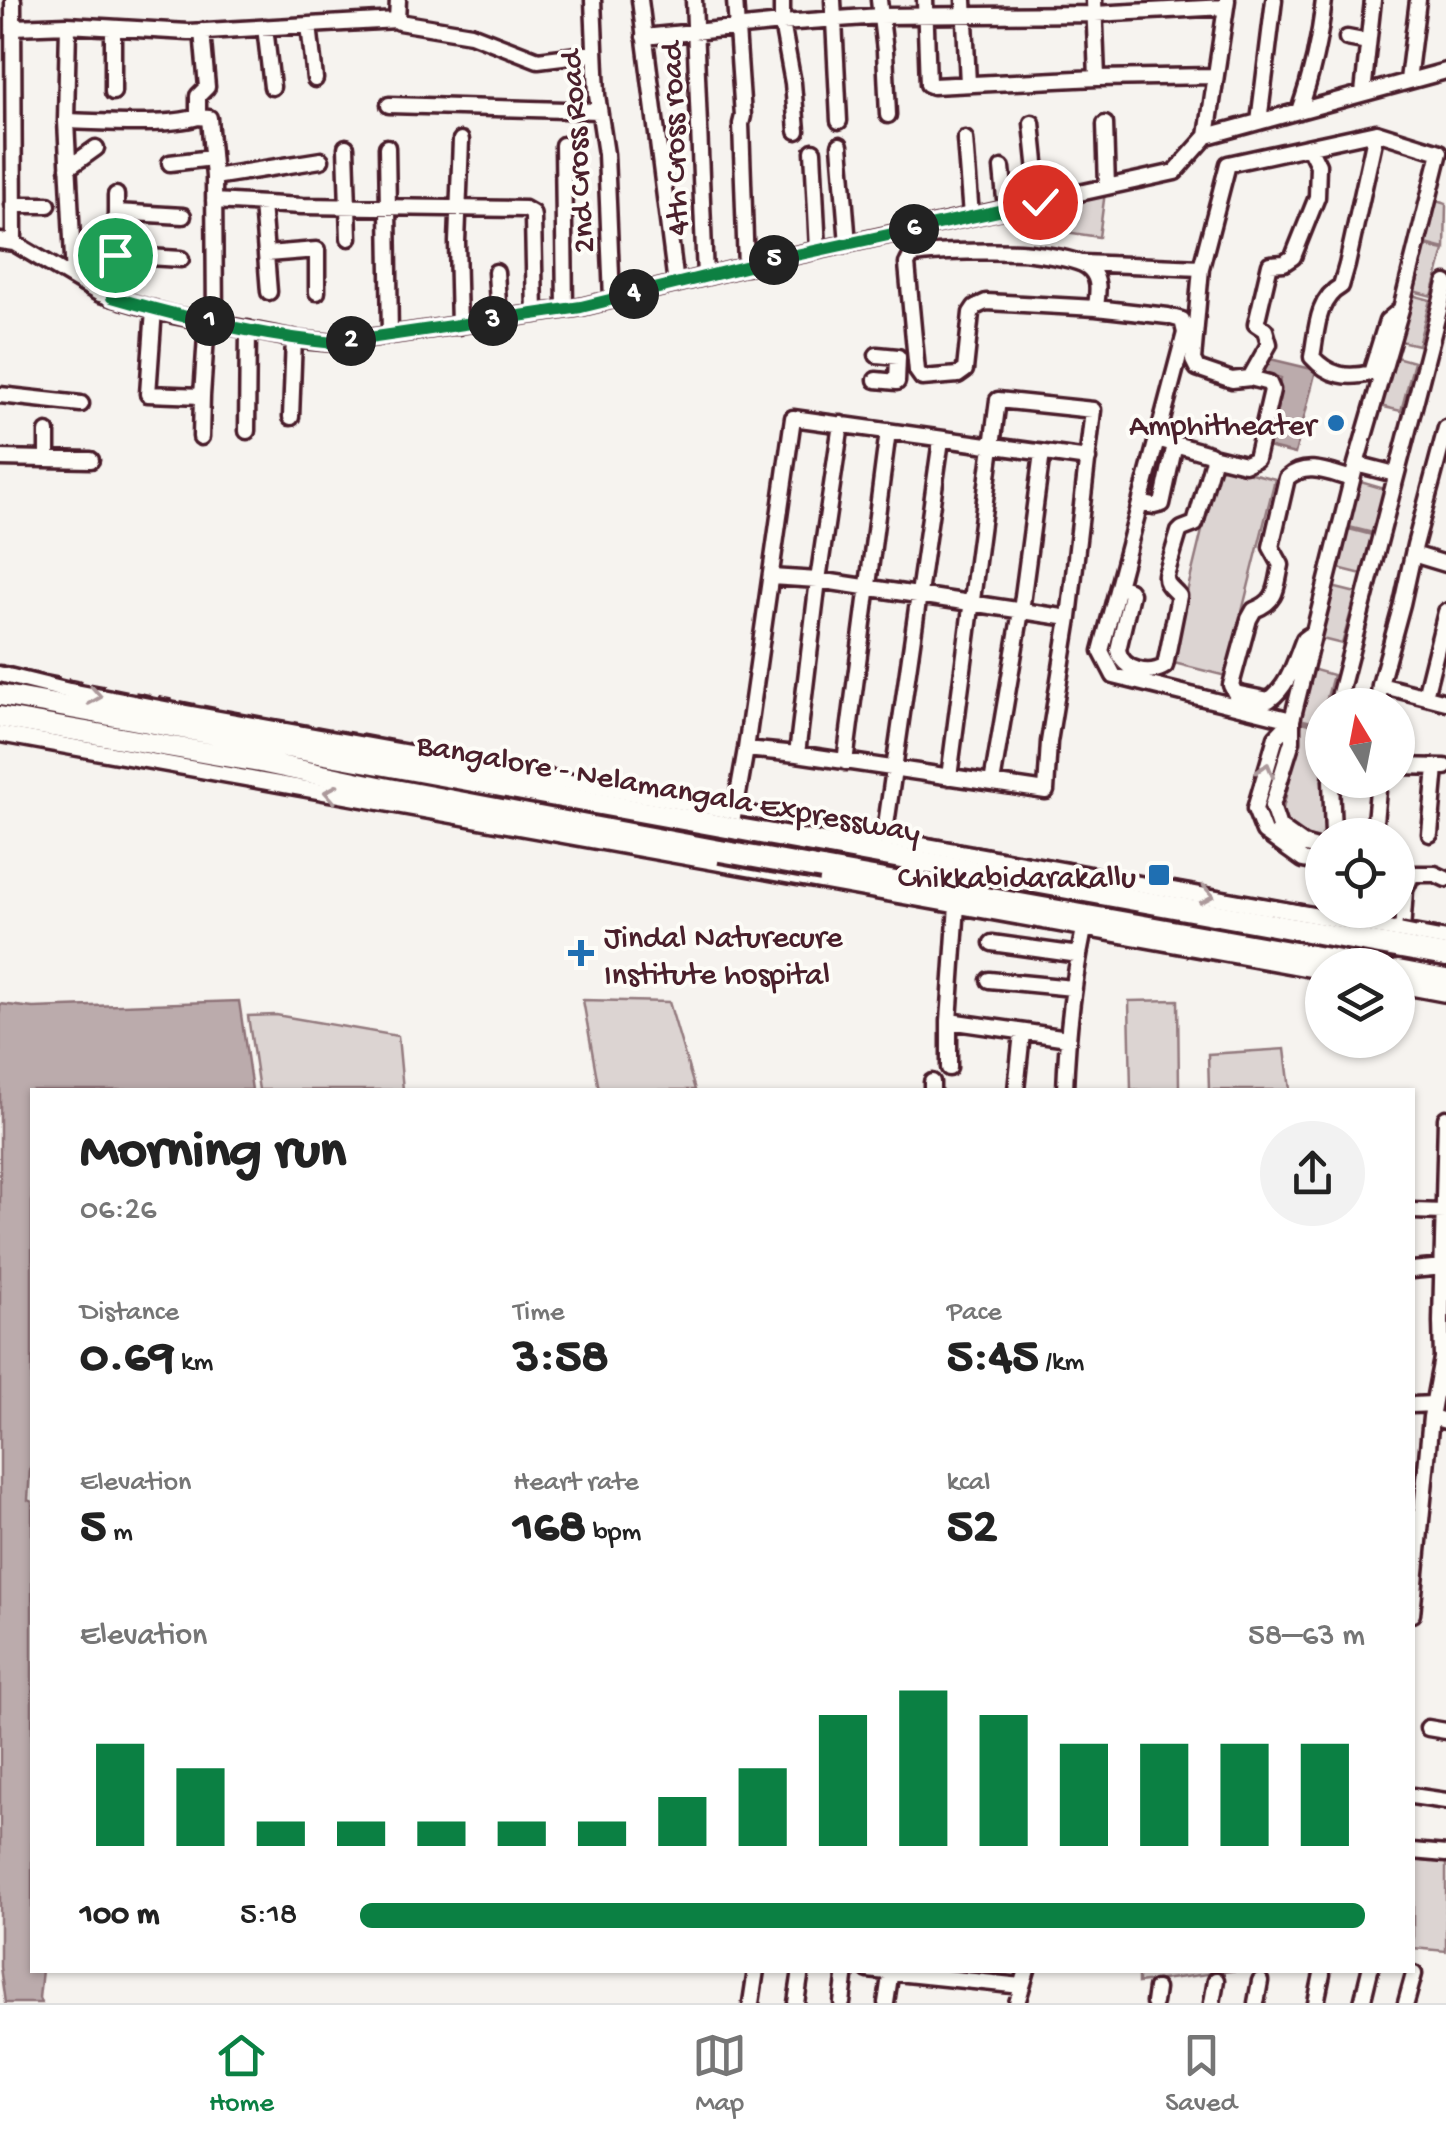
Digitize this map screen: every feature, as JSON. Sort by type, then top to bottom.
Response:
[{"type":"highway","points":[[0,687],[59,705]]},
{"type":"highway","name":"Bangalore - Nelamangala Expressway","points":[[0,695],[1446,956]]},
{"type":"highway","name":"Bangalore - Nelamangala Expressway","points":[[0,718],[265,763],[754,857],[1305,955]]},
{"type":"highway","points":[[1415,974],[1446,980]]},
{"type":"street","points":[[13,0],[13,205],[7,242],[100,294],[211,322],[335,343],[565,309],[1175,172],[1207,136],[1226,4],[1095,7],[964,17],[880,16],[644,37]]},
{"type":"street","points":[[397,20],[398,0]]},
{"type":"street","name":"2nd Cross Road","points":[[593,0],[594,53],[606,154],[612,299]]},
{"type":"street","points":[[640,0],[676,284]]},
{"type":"street","name":"4th Cross road","points":[[694,0],[704,277]]},
{"type":"street","points":[[734,0],[743,116],[746,267]]},
{"type":"street","points":[[782,0],[782,23],[794,83],[796,131]]},
{"type":"street","points":[[833,0],[839,122]]},
{"type":"street","points":[[879,0],[888,115]]},
{"type":"street","points":[[925,0],[928,84],[934,86],[1216,76]]},
{"type":"street","points":[[964,0],[968,84]]},
{"type":"street","points":[[1259,122],[1274,0]]},
{"type":"street","points":[[1299,111],[1316,51],[1324,0]]},
{"type":"street","points":[[1363,94],[1373,0]]},
{"type":"street","points":[[1408,80],[1418,0]]},
{"type":"street","points":[[1095,7],[1097,78]]},
{"type":"street","points":[[12,27],[68,25],[202,31],[397,20],[472,34],[538,60],[594,53]]},
{"type":"street","points":[[68,25],[66,121],[74,278]]},
{"type":"street","points":[[308,25],[315,79]]},
{"type":"street","points":[[265,27],[272,87]]},
{"type":"street","points":[[113,28],[113,92]]},
{"type":"street","points":[[198,117],[198,96],[207,87],[202,31]]},
{"type":"street","points":[[1348,38],[1368,42]]},
{"type":"street","points":[[1207,136],[1446,71]]},
{"type":"street","points":[[389,105],[599,111]]},
{"type":"street","points":[[66,121],[209,118],[214,176],[211,322],[201,437]]},
{"type":"street","points":[[1032,123],[1040,202]]},
{"type":"street","points":[[1105,124],[1107,186]]},
{"type":"street","points":[[1376,132],[1347,265],[1341,286],[1328,293],[1322,306],[1312,357],[1324,370],[1354,377],[1371,373],[1387,321],[1400,309]]},
{"type":"street","points":[[1157,439],[1245,464],[1256,459],[1272,390],[1269,382],[1232,380],[1197,368],[1193,360],[1201,268],[1228,164],[1376,132],[1440,152],[1292,720],[1276,737],[1255,809],[1264,832],[1305,860]]},
{"type":"street","points":[[965,139],[972,216]]},
{"type":"street","points":[[459,326],[461,140]]},
{"type":"street","points":[[563,145],[565,309]]},
{"type":"street","points":[[840,145],[848,244]]},
{"type":"street","points":[[388,146],[390,335]]},
{"type":"street","points":[[1250,378],[1268,344],[1264,330],[1256,324],[1270,264],[1293,258],[1317,197],[1318,165],[1309,146]]},
{"type":"street","points":[[346,147],[349,238]]},
{"type":"street","points":[[68,168],[96,148]]},
{"type":"street","points":[[813,151],[818,250]]},
{"type":"street","points":[[170,163],[212,158]]},
{"type":"street","points":[[214,176],[321,160]]},
{"type":"street","points":[[1002,168],[1006,209]]},
{"type":"street","points":[[112,297],[116,195]]},
{"type":"street","points":[[214,201],[525,209],[532,212],[535,314]]},
{"type":"street","points":[[262,204],[269,292]]},
{"type":"street","points":[[13,205],[48,206]]},
{"type":"street","points":[[116,212],[183,216]]},
{"type":"street","points":[[267,254],[317,250],[316,292]]},
{"type":"street","points":[[1201,268],[1081,262],[1028,253],[915,255],[908,264],[918,371],[922,378],[962,373],[967,366],[971,312],[986,302],[1096,308],[1182,320],[1185,332],[1101,651],[1114,676],[1292,720]]},
{"type":"street","points":[[115,255],[181,259]]},
{"type":"street","points":[[1081,262],[1092,271],[1098,286],[1096,308]]},
{"type":"street","points":[[496,272],[499,320]]},
{"type":"street","points":[[1341,688],[1446,283]]},
{"type":"street","points":[[154,309],[148,394],[202,396]]},
{"type":"street","points":[[247,432],[248,329]]},
{"type":"street","points":[[291,418],[294,338]]},
{"type":"street","points":[[877,355],[916,356]]},
{"type":"street","points":[[876,380],[897,382],[898,357]]},
{"type":"street","points":[[0,396],[80,404]]},
{"type":"street","points":[[746,749],[1046,791],[1049,742],[1069,618],[1093,410],[998,400],[949,777]]},
{"type":"street","points":[[735,811],[792,418],[1088,459]]},
{"type":"street","points":[[797,754],[841,424]]},
{"type":"street","points":[[845,762],[888,431]]},
{"type":"street","points":[[47,432],[47,458]]},
{"type":"street","points":[[1380,688],[1445,435]]},
{"type":"street","points":[[884,839],[942,440]]},
{"type":"street","points":[[1140,503],[1162,504],[1175,444]]},
{"type":"street","points":[[992,783],[1042,453]]},
{"type":"street","points":[[1119,586],[1130,594],[1118,650],[1120,660],[1137,668],[1161,670],[1165,666],[1178,596],[1166,575],[1179,532],[1194,524],[1212,456]]},
{"type":"street","points":[[0,458],[91,460]]},
{"type":"street","points":[[1314,633],[1304,639],[1286,683],[1268,700],[1236,693],[1230,685],[1249,619],[1254,610],[1274,598],[1282,564],[1270,547],[1287,478],[1295,470],[1305,468],[1396,474]]},
{"type":"street","points":[[1413,554],[1446,564]]},
{"type":"street","points":[[771,577],[818,580],[1069,618]]},
{"type":"street","points":[[1425,696],[1446,612]]},
{"type":"street","points":[[0,674],[69,692],[1446,939]]},
{"type":"street","points":[[1380,685],[1446,702]]},
{"type":"street","points":[[0,734],[1305,968]]},
{"type":"street","points":[[1415,766],[1441,767],[1430,834]]},
{"type":"street","points":[[759,870],[768,817]]},
{"type":"street","points":[[782,872],[789,820]]},
{"type":"street","points":[[1415,877],[1435,874],[1446,879]]},
{"type":"street","points":[[949,1068],[957,905]]},
{"type":"street","points":[[1065,1088],[1073,988],[1084,929]]},
{"type":"street","points":[[992,943],[1079,955]]},
{"type":"street","points":[[989,980],[1073,988]]},
{"type":"street","points":[[1415,988],[1446,994]]},
{"type":"street","points":[[949,1020],[1068,1038]]},
{"type":"street","points":[[1016,1088],[1022,1032]]},
{"type":"street","points":[[1415,1590],[1444,1341],[1446,1118]]},
{"type":"street","points":[[1415,1211],[1444,1212]]},
{"type":"street","points":[[1415,1270],[1443,1267]]},
{"type":"street","points":[[1428,1728],[1446,1730]]},
{"type":"street","points":[[1415,1796],[1446,1801]]},
{"type":"street","points":[[1415,1851],[1446,1854]]},
{"type":"street","points":[[751,2003],[756,1973]]},
{"type":"street","points":[[796,2003],[801,1973]]},
{"type":"street","points":[[842,2003],[846,1973]]},
{"type":"street","points":[[886,2003],[891,1973]]},
{"type":"street","points":[[900,1973],[1022,1986]]},
{"type":"street","points":[[1017,2003],[1025,1973]]},
{"type":"street","points":[[1362,2003],[1369,1973]]},
{"type":"street","points":[[1316,2003],[1322,1974]]},
{"type":"street","points":[[1406,2003],[1414,1974]]},
{"type":"street","points":[[1212,2003],[1216,1980]]},
{"type":"street","points":[[1256,2003],[1260,1981]]},
{"type":"shaded area","points":[[1105,192],[1099,237],[1039,228],[1034,207]]},
{"type":"shaded area","points":[[1433,200],[1446,204],[1445,249],[1422,243]]},
{"type":"shaded area","points":[[1421,245],[1444,250],[1432,296],[1409,290]]},
{"type":"shaded area","points":[[1408,294],[1430,300],[1418,345],[1396,340]]},
{"type":"shaded area","points":[[1389,355],[1414,362],[1401,411],[1376,405]]},
{"type":"shaded area","points":[[1266,358],[1316,370],[1295,454],[1263,446],[1281,378],[1262,372]]},
{"type":"shaded area","points":[[1218,465],[1275,479],[1226,676],[1170,662]]},
{"type":"shaded area","points":[[1357,481],[1385,489],[1373,533],[1345,526]]},
{"type":"shaded area","points":[[1345,528],[1372,535],[1362,574],[1334,567]]},
{"type":"shaded area","points":[[1332,587],[1356,593],[1342,644],[1318,638]]},
{"type":"shaded area","points":[[1308,668],[1333,675],[1330,688],[1305,688],[1305,720],[1295,718]]},
{"type":"shaded area","points":[[1302,722],[1305,798],[1328,798],[1330,818],[1305,818],[1305,835],[1291,828],[1283,809]]},
{"type":"shaded area","points":[[583,1000],[669,1002],[694,1088],[599,1088]]},
{"type":"shaded area","points":[[1178,1000],[1179,1088],[1131,1088],[1129,1001]]},
{"type":"shaded area","points":[[239,1001],[252,1088],[30,1088],[30,1973],[42,1973],[41,2003],[5,2003],[0,1967],[0,1004],[33,1008]]},
{"type":"shaded area","points":[[276,1015],[398,1036],[403,1088],[259,1088],[248,1016]]},
{"type":"shaded area","points":[[1285,1049],[1290,1088],[1209,1088],[1208,1054]]},
{"type":"shaded area","points":[[1415,1860],[1446,1863],[1446,1951],[1415,1948]]},
{"type":"shaded area","points":[[1138,1973],[1215,1973],[1138,1983]]},
{"type":"railway","points":[[0,666],[1305,905]]},
{"type":"railway","points":[[1415,926],[1446,932]]},
{"type":"place","name":"Amphitheater","points":[[1336,423]]},
{"type":"place","name":"Chikkabidarakallu","points":[[1159,875]]},
{"type":"place","name":"Jindal Naturecure Institute hospital","points":[[581,953]]},
{"type":"route","points":[[115,255],[112,297],[174,315],[335,343],[581,307],[773,260],[1040,202]]}]
